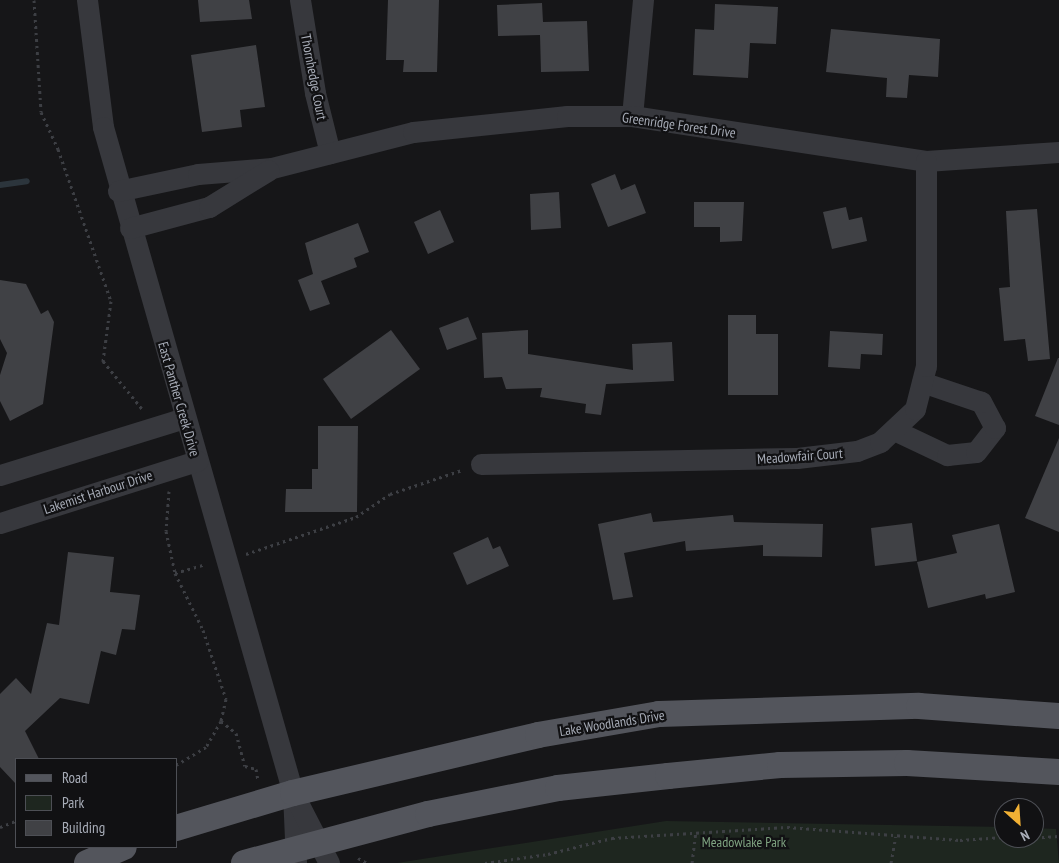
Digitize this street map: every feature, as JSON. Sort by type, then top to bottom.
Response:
[{"type":"main road","name":"Lake Woodlands Drive","points":[[178,827],[293,793],[538,735],[659,714],[919,706],[1059,716]]},
{"type":"main road","points":[[244,863],[325,852],[558,788],[780,765],[907,763],[1059,772]]},
{"type":"main road","points":[[88,863],[122,848]]},
{"type":"street","name":"East Panther Creek Drive","points":[[87,0],[103,127],[118,191],[293,793]]},
{"type":"street","name":"Thornhedge Court","points":[[300,0],[315,93],[330,153]]},
{"type":"street","points":[[632,116],[642,0]]},
{"type":"street","name":"Greenridge Forest Drive","points":[[118,191],[198,174],[272,168],[413,132],[484,122],[566,116],[632,116],[926,161],[1059,152]]},
{"type":"street","name":"Meadowfair Court","points":[[481,464],[797,458],[856,451],[880,442],[915,409],[926,366],[926,161]]},
{"type":"street","name":"Greenridge Forest Drive","points":[[130,228],[209,207],[272,168]]},
{"type":"street","points":[[894,430],[947,455],[976,452],[995,428],[981,402],[922,382]]},
{"type":"street","points":[[0,474],[184,418]]},
{"type":"street","name":"Lakemist Harbour Drive","points":[[0,523],[197,461]]},
{"type":"street","points":[[293,793],[325,852]]},
{"type":"street","points":[[293,793],[296,855]]},
{"type":"path","points":[[34,0],[41,112],[103,272],[111,301],[103,361],[147,414],[151,429]]},
{"type":"path","points":[[175,573],[356,517],[390,494],[481,464]]},
{"type":"path","points":[[166,470],[170,481],[166,531],[175,573],[203,630],[226,699],[220,721],[206,747],[178,764]]},
{"type":"path","points":[[0,827],[15,821]]},
{"type":"path","points":[[486,863],[548,854],[612,838],[696,831],[787,827],[960,840],[994,838]]},
{"type":"path","points":[[692,863],[696,831]]},
{"type":"path","points":[[891,863],[896,836]]},
{"type":"path","points":[[1044,837],[1059,836]]},
{"type":"green space","name":"Meadowlake Park","points":[[666,821],[994,827],[994,848],[1044,848],[1044,828],[1056,829],[1059,863],[397,863]]},
{"type":"building","points":[[198,0],[249,0],[252,19],[200,22]]},
{"type":"building","points":[[388,0],[439,0],[437,72],[403,72],[404,60],[386,60]]},
{"type":"building","points":[[542,3],[543,22],[587,21],[589,71],[541,72],[540,35],[498,36],[497,5]]},
{"type":"building","points":[[715,4],[778,7],[776,44],[750,43],[748,78],[693,75],[695,29],[714,30]]},
{"type":"building","points":[[831,29],[940,39],[938,77],[909,75],[907,98],[886,97],[887,78],[826,72]]},
{"type":"building","points":[[256,45],[265,107],[240,110],[242,127],[202,132],[191,55]]},
{"type":"building","points":[[615,174],[621,190],[635,184],[646,213],[608,227],[591,184]]},
{"type":"building","points":[[559,192],[561,228],[531,230],[530,194]]},
{"type":"building","points":[[694,202],[744,202],[742,241],[720,242],[720,227],[694,227]]},
{"type":"building","points":[[846,207],[849,220],[862,217],[867,241],[832,249],[823,212]]},
{"type":"building","points":[[1037,209],[1050,359],[1028,361],[1025,339],[1004,341],[999,288],[1010,287],[1006,211]]},
{"type":"building","points":[[440,210],[454,242],[428,254],[414,222]]},
{"type":"building","points":[[358,223],[369,252],[354,258],[357,267],[321,281],[330,304],[310,311],[298,280],[313,274],[305,243]]},
{"type":"building","points":[[0,280],[26,284],[41,314],[48,310],[54,322],[43,404],[10,421],[0,401],[0,375],[7,353],[0,339]]},
{"type":"building","points":[[728,315],[756,315],[756,334],[778,334],[778,395],[728,395]]},
{"type":"building","points":[[468,317],[477,339],[447,350],[439,328]]},
{"type":"building","points":[[391,330],[420,369],[351,419],[323,379]]},
{"type":"building","points":[[528,330],[528,354],[633,370],[632,344],[672,342],[674,381],[606,384],[601,415],[585,413],[586,404],[540,397],[542,388],[506,389],[502,377],[484,378],[482,333]]},
{"type":"building","points":[[830,331],[883,334],[882,355],[861,354],[860,369],[828,367]]},
{"type":"building","points":[[1059,358],[1059,425],[1035,416]]},
{"type":"building","points":[[318,426],[358,426],[357,512],[285,512],[286,489],[312,489],[312,469],[318,469]]},
{"type":"building","points":[[1059,438],[1059,532],[1025,518]]},
{"type":"building","points":[[651,513],[653,522],[733,515],[734,522],[823,524],[822,557],[763,556],[763,545],[686,551],[685,541],[624,553],[633,597],[613,600],[598,524]]},
{"type":"building","points":[[912,523],[917,561],[875,566],[871,528]]},
{"type":"building","points":[[999,524],[1015,592],[986,599],[985,594],[928,608],[917,562],[957,553],[952,535]]},
{"type":"building","points":[[488,537],[493,549],[500,546],[509,566],[467,585],[453,553]]},
{"type":"building","points":[[68,552],[114,557],[110,592],[140,595],[135,630],[122,629],[116,655],[101,651],[89,704],[60,698],[25,731],[38,758],[15,758],[15,783],[0,767],[0,694],[16,678],[31,694],[47,623],[59,625]]},
{"type":"waterway","points":[[0,185],[27,181]]}]
